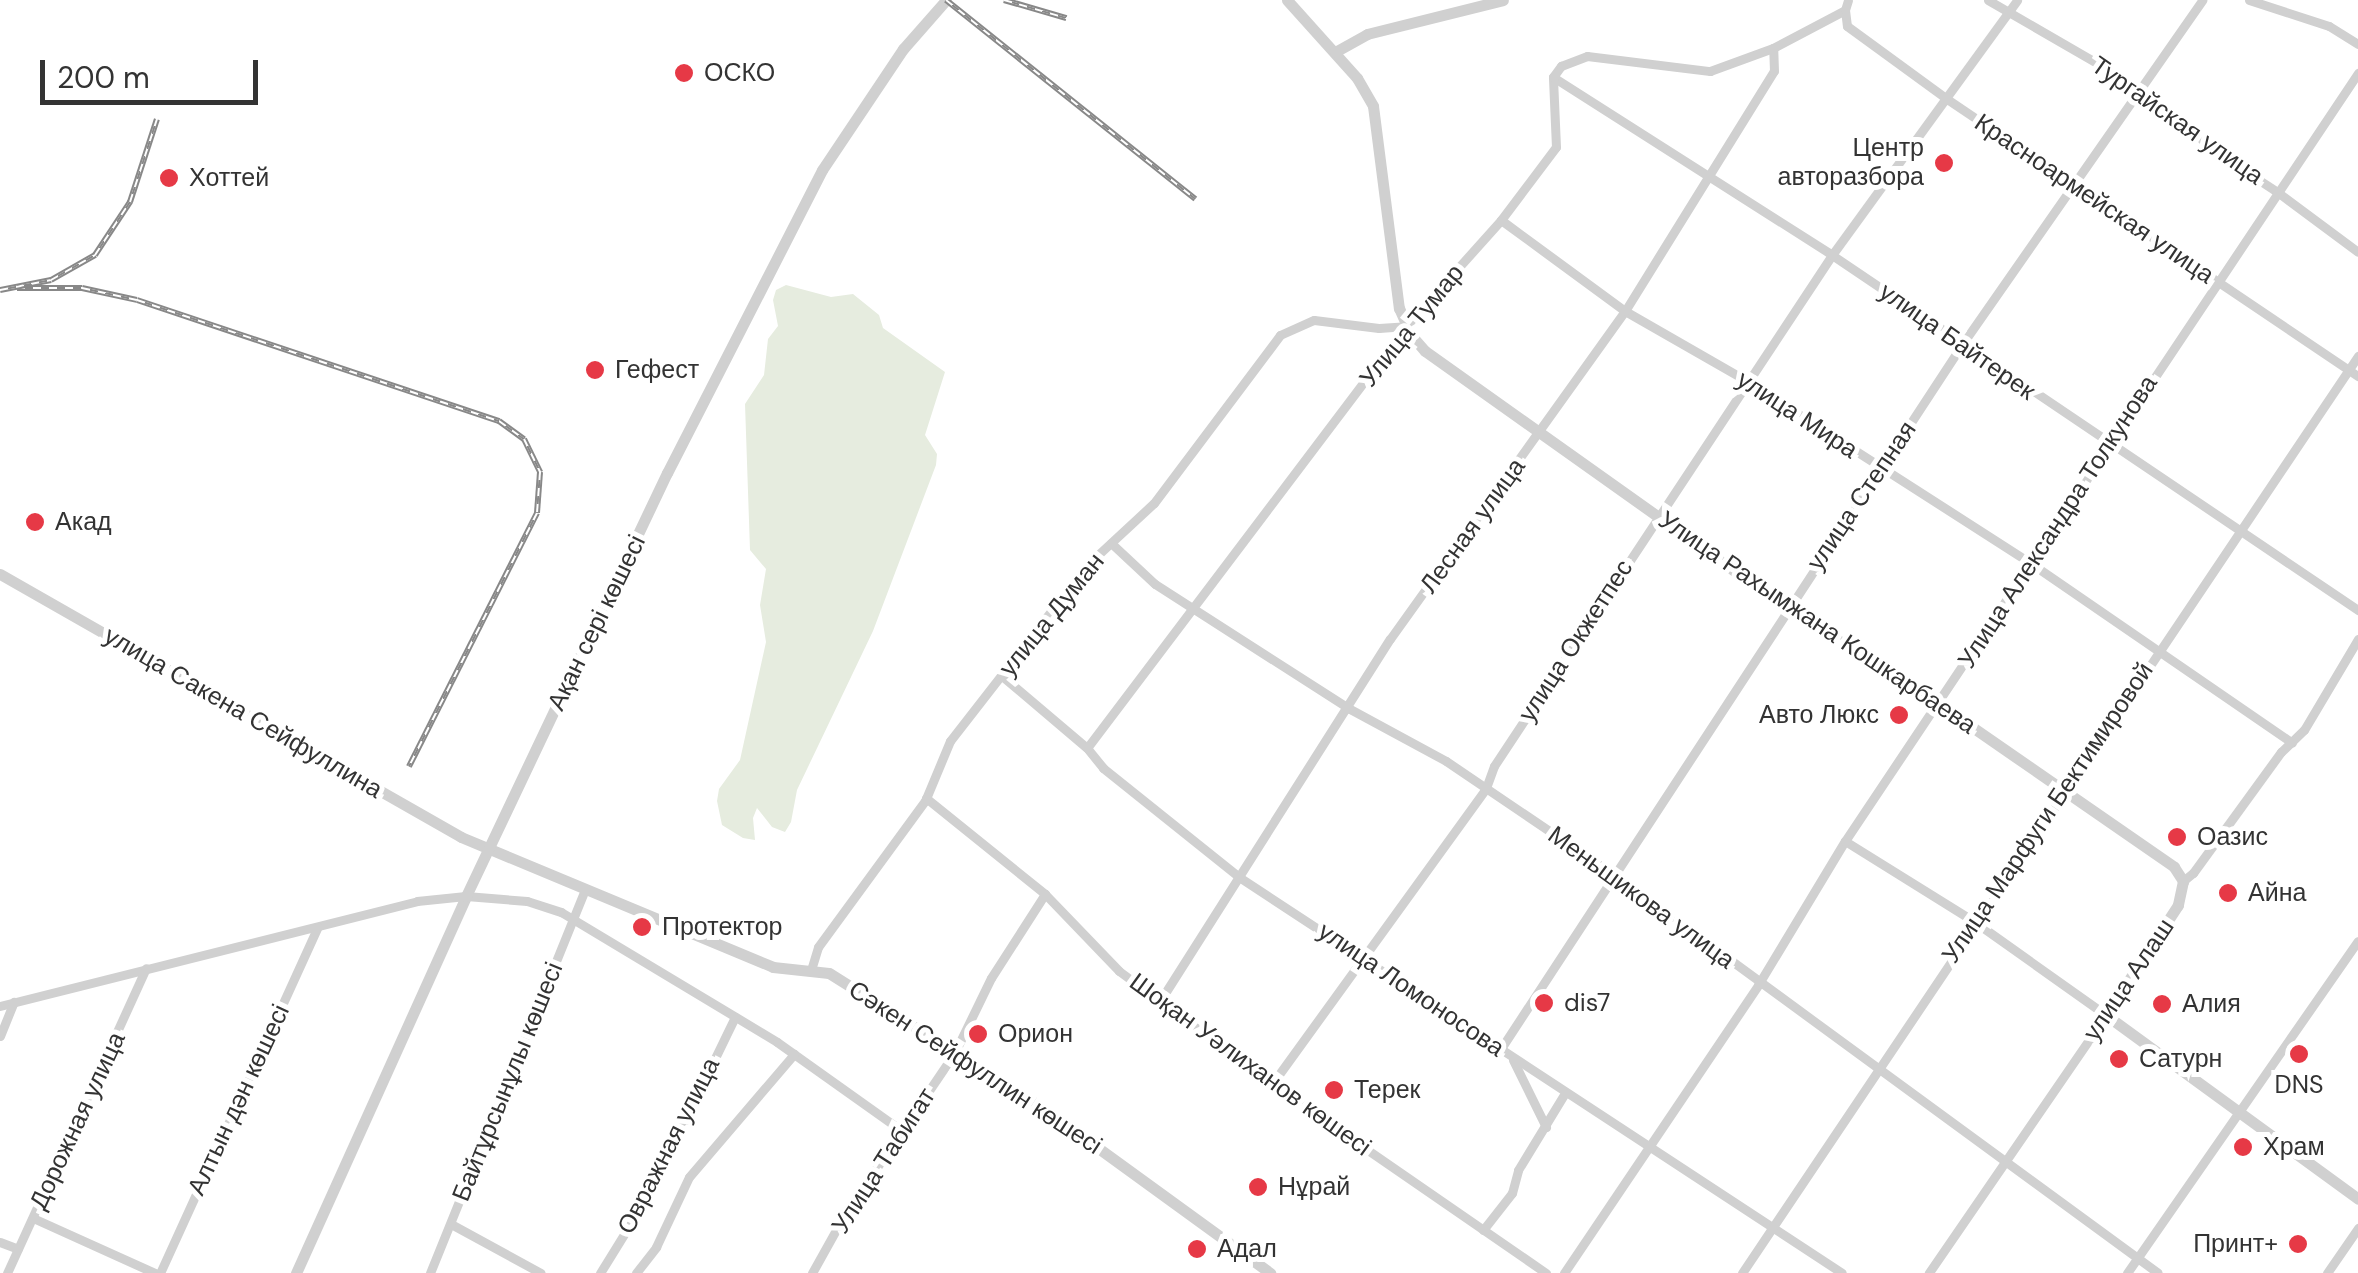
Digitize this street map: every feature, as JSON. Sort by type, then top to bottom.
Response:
[{"type":"street","name":"Ақан сері көшесі","points":[[296,1273],[488,849],[668,473],[822,170],[903,48],[946,0]]},
{"type":"street","points":[[1287,0],[1335,52],[1373,106],[1399,308],[1406,326]]},
{"type":"street","points":[[1335,52],[1367,34],[1503,0]]},
{"type":"street","name":"Тургайская улица","points":[[1988,0],[2102,66],[2152,110],[2276,190],[2358,252]]},
{"type":"street","name":"улица Окжетпес","points":[[1272,1084],[1486,788],[1494,766],[1747,381],[1832,255],[2017,0]]},
{"type":"street","name":"улица Степная","points":[[1500,1050],[1960,346],[2202,0]]},
{"type":"street","points":[[2249,0],[2329,26],[2358,44]]},
{"type":"street","points":[[1553,77],[1561,66],[1587,56],[1710,71],[1773,48],[1847,5]]},
{"type":"street","name":"Красноармейская улица","points":[[1847,5],[1847,26],[1947,99],[2353,373]]},
{"type":"street","name":"Лесная улица","points":[[1160,1002],[1350,708],[1390,639],[1625,311],[1774,71],[1773,48]]},
{"type":"street","name":"Улица Александра Толкунова","points":[[1564,1273],[1758,984],[1845,841],[2029,562],[2358,73]]},
{"type":"street","name":"улица Байтерек","points":[[1553,77],[1832,255],[1960,346],[2358,610]]},
{"type":"street","name":"Улица Тумар","points":[[1087,748],[1406,326],[1502,220],[1556,147],[1553,77]]},
{"type":"street","name":"улица Мира","points":[[1502,220],[1625,311],[1747,381],[2029,562],[2292,743]]},
{"type":"street","name":"улица Думан","points":[[811,970],[818,946],[926,798],[950,741],[1087,565],[1154,503],[1280,336],[1314,320],[1379,328],[1406,326]]},
{"type":"street","name":"Улица Рахымжана Кошкарбаева","points":[[1406,326],[1425,351],[1787,608],[1938,704],[2166,860],[2183,881]]},
{"type":"street","name":"Улица Марфуги Бектимировой","points":[[1742,1273],[2237,532],[2353,373],[2358,356]]},
{"type":"street","name":"Меньшикова улица","points":[[1111,543],[1156,584],[1350,708],[1486,788],[1613,874],[1758,984],[2158,1273]]},
{"type":"street","name":"улица Сакена Сейфуллина","points":[[0,574],[488,849]]},
{"type":"street","name":"улица Алаш","points":[[1929,1273],[2178,905],[2183,881],[2194,873],[2281,752],[2314,716],[2332,677],[2358,639]]},
{"type":"street","name":"улица Ломоносова","points":[[1002,676],[1087,748],[1103,768],[1239,877],[1842,1273]]},
{"type":"street","points":[[2281,736],[2281,752]]},
{"type":"street","name":"Шоқан Уәлиханов көшесі","points":[[926,798],[1045,894],[1119,971],[1272,1084],[1546,1273]]},
{"type":"street","points":[[1845,841],[1974,922],[2358,1199]]},
{"type":"street","name":"Сәкен Сейфуллин көшесі","points":[[488,849],[773,967],[830,973],[1040,1106],[1270,1273]]},
{"type":"street","name":"Байтұрсынұлы көшесі","points":[[430,1273],[585,890]]},
{"type":"street","name":"Улица Табигат","points":[[812,1273],[955,1052],[991,978],[1045,894]]},
{"type":"street","points":[[0,1006],[417,901],[466,896],[527,901],[573,920],[734,1017],[901,1130]]},
{"type":"street","name":"Алтын дән көшесі","points":[[157,1273],[318,926]]},
{"type":"street","points":[[2126,1273],[2358,941]]},
{"type":"street","name":"Дорожная улица","points":[[7,1273],[146,968]]},
{"type":"street","points":[[0,1036],[14,1002]]},
{"type":"street","name":"Овражная улица","points":[[600,1273],[649,1194],[734,1017]]},
{"type":"street","name":"Овражная улица","points":[[636,1273],[656,1248],[690,1176],[794,1054]]},
{"type":"street","points":[[1512,1058],[1546,1127]]},
{"type":"street","points":[[1483,1230],[1512,1193],[1518,1170],[1565,1093]]},
{"type":"street","points":[[32,1218],[157,1273]]},
{"type":"street","points":[[451,1224],[542,1273]]},
{"type":"street","points":[[2327,1273],[2358,1228]]},
{"type":"street","points":[[0,1242],[18,1249]]},
{"type":"shaded area","points":[[786,285],[831,297],[853,294],[879,315],[883,328],[945,372],[925,435],[937,454],[936,465],[873,631],[797,790],[791,822],[785,832],[772,827],[757,808],[753,818],[755,840],[743,838],[722,825],[717,801],[719,789],[740,760],[766,642],[760,605],[766,569],[750,550],[745,404],[764,375],[768,339],[778,326],[773,300],[776,290]]},
{"type":"railway","points":[[946,0],[1195,199]]},
{"type":"railway","points":[[1004,0],[1066,18]]},
{"type":"railway","points":[[0,290],[51,280],[95,255],[130,202],[157,119]]},
{"type":"railway","points":[[17,288],[82,288],[137,300],[499,421],[524,439],[540,472],[537,513],[409,766]]},
{"type":"place","name":"ОСКО","points":[[684,73]]},
{"type":"place","name":"Центр авторазбора","points":[[1944,163]]},
{"type":"place","name":"Хоттей","points":[[169,178]]},
{"type":"place","name":"Гефест","points":[[595,370]]},
{"type":"place","name":"Акад","points":[[35,522]]},
{"type":"place","name":"Авто Люкс","points":[[1899,715]]},
{"type":"place","name":"Оазис","points":[[2177,837]]},
{"type":"place","name":"Айна","points":[[2228,893]]},
{"type":"place","name":"Протектор","points":[[642,927]]},
{"type":"place","name":"dis7","points":[[1544,1003]]},
{"type":"place","name":"Алия","points":[[2162,1004]]},
{"type":"place","name":"Орион","points":[[978,1034]]},
{"type":"place","name":"DNS","points":[[2299,1054]]},
{"type":"place","name":"Сатурн","points":[[2119,1059]]},
{"type":"place","name":"Терек","points":[[1334,1090]]},
{"type":"place","name":"Храм","points":[[2243,1147]]},
{"type":"place","name":"Нұрай","points":[[1258,1187]]},
{"type":"place","name":"Принт+","points":[[2298,1244]]},
{"type":"place","name":"Адал","points":[[1197,1249]]}]
